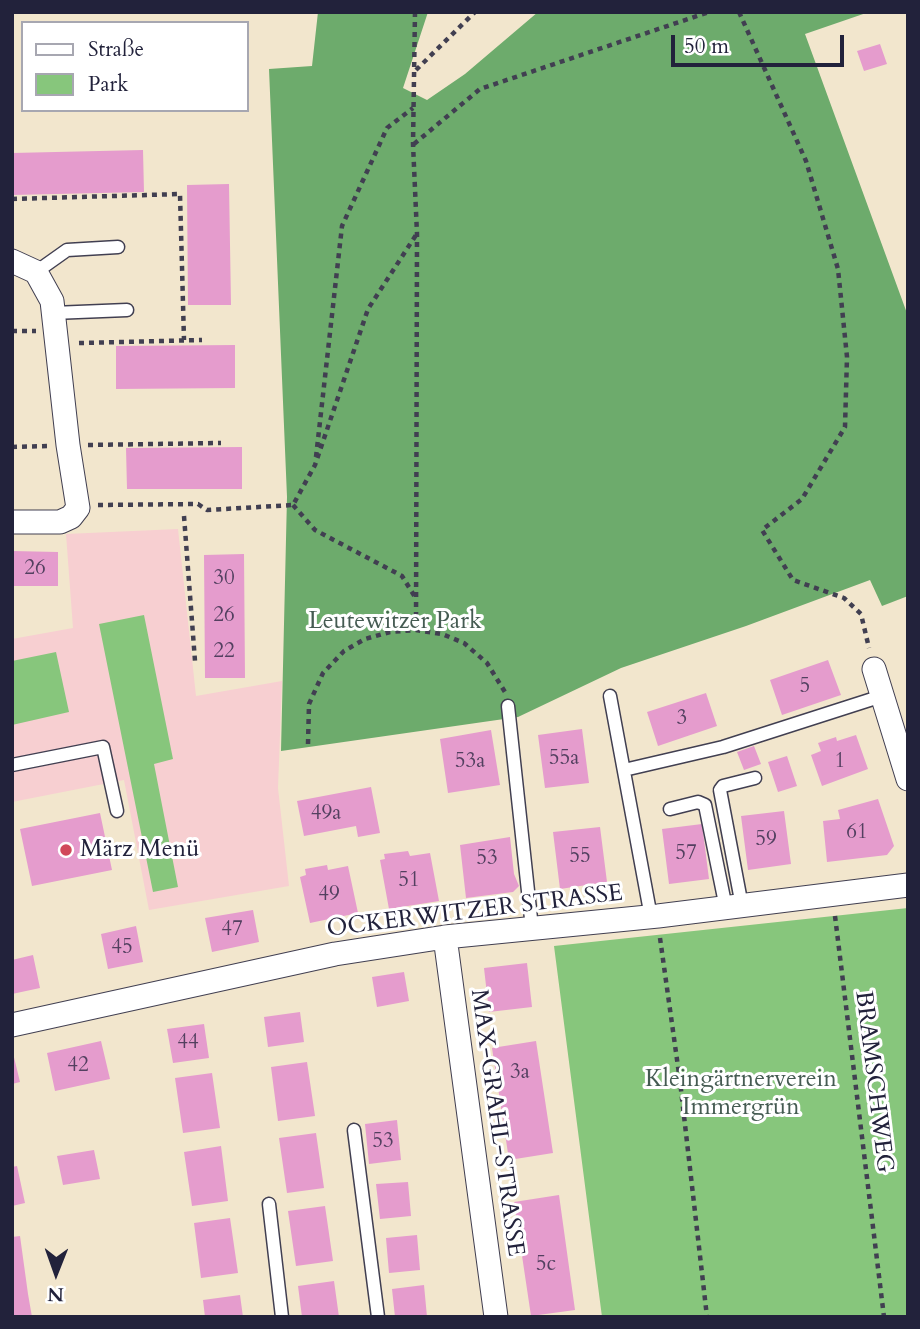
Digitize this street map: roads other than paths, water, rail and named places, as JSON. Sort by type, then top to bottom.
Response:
[{"type":"street","points":[[12,261],[36,272],[52,302],[78,508],[71,517],[60,522],[12,522]]},
{"type":"street","points":[[874,669],[908,779]]},
{"type":"street","name":"OCKERWITZER STRASSE","points":[[12,1025],[335,954],[445,937],[654,917],[908,884]]},
{"type":"street","name":"MAX-GRAHL-STRASSE","points":[[445,937],[496,1317]]},
{"type":"lane","points":[[36,272],[67,250],[118,247]]},
{"type":"lane","points":[[53,313],[127,310]]},
{"type":"lane","points":[[610,696],[654,917]]},
{"type":"lane","points":[[624,770],[723,747],[882,696]]},
{"type":"lane","points":[[509,706],[532,928]]},
{"type":"lane","points":[[12,765],[103,747],[117,811]]},
{"type":"lane","points":[[734,907],[720,790],[723,786],[755,778]]},
{"type":"lane","points":[[670,809],[698,802],[705,805],[734,907]]},
{"type":"lane","points":[[355,1130],[378,1317]]},
{"type":"lane","points":[[269,1205],[282,1317]]},
{"type":"place","name":"März Menü","points":[[66,850]]},
{"type":"park label","name":"Leutewitzer Park","points":[[395,622]]},
{"type":"park label","name":"Kleingärtnerverein Immergrün","points":[[741,1094]]}]
